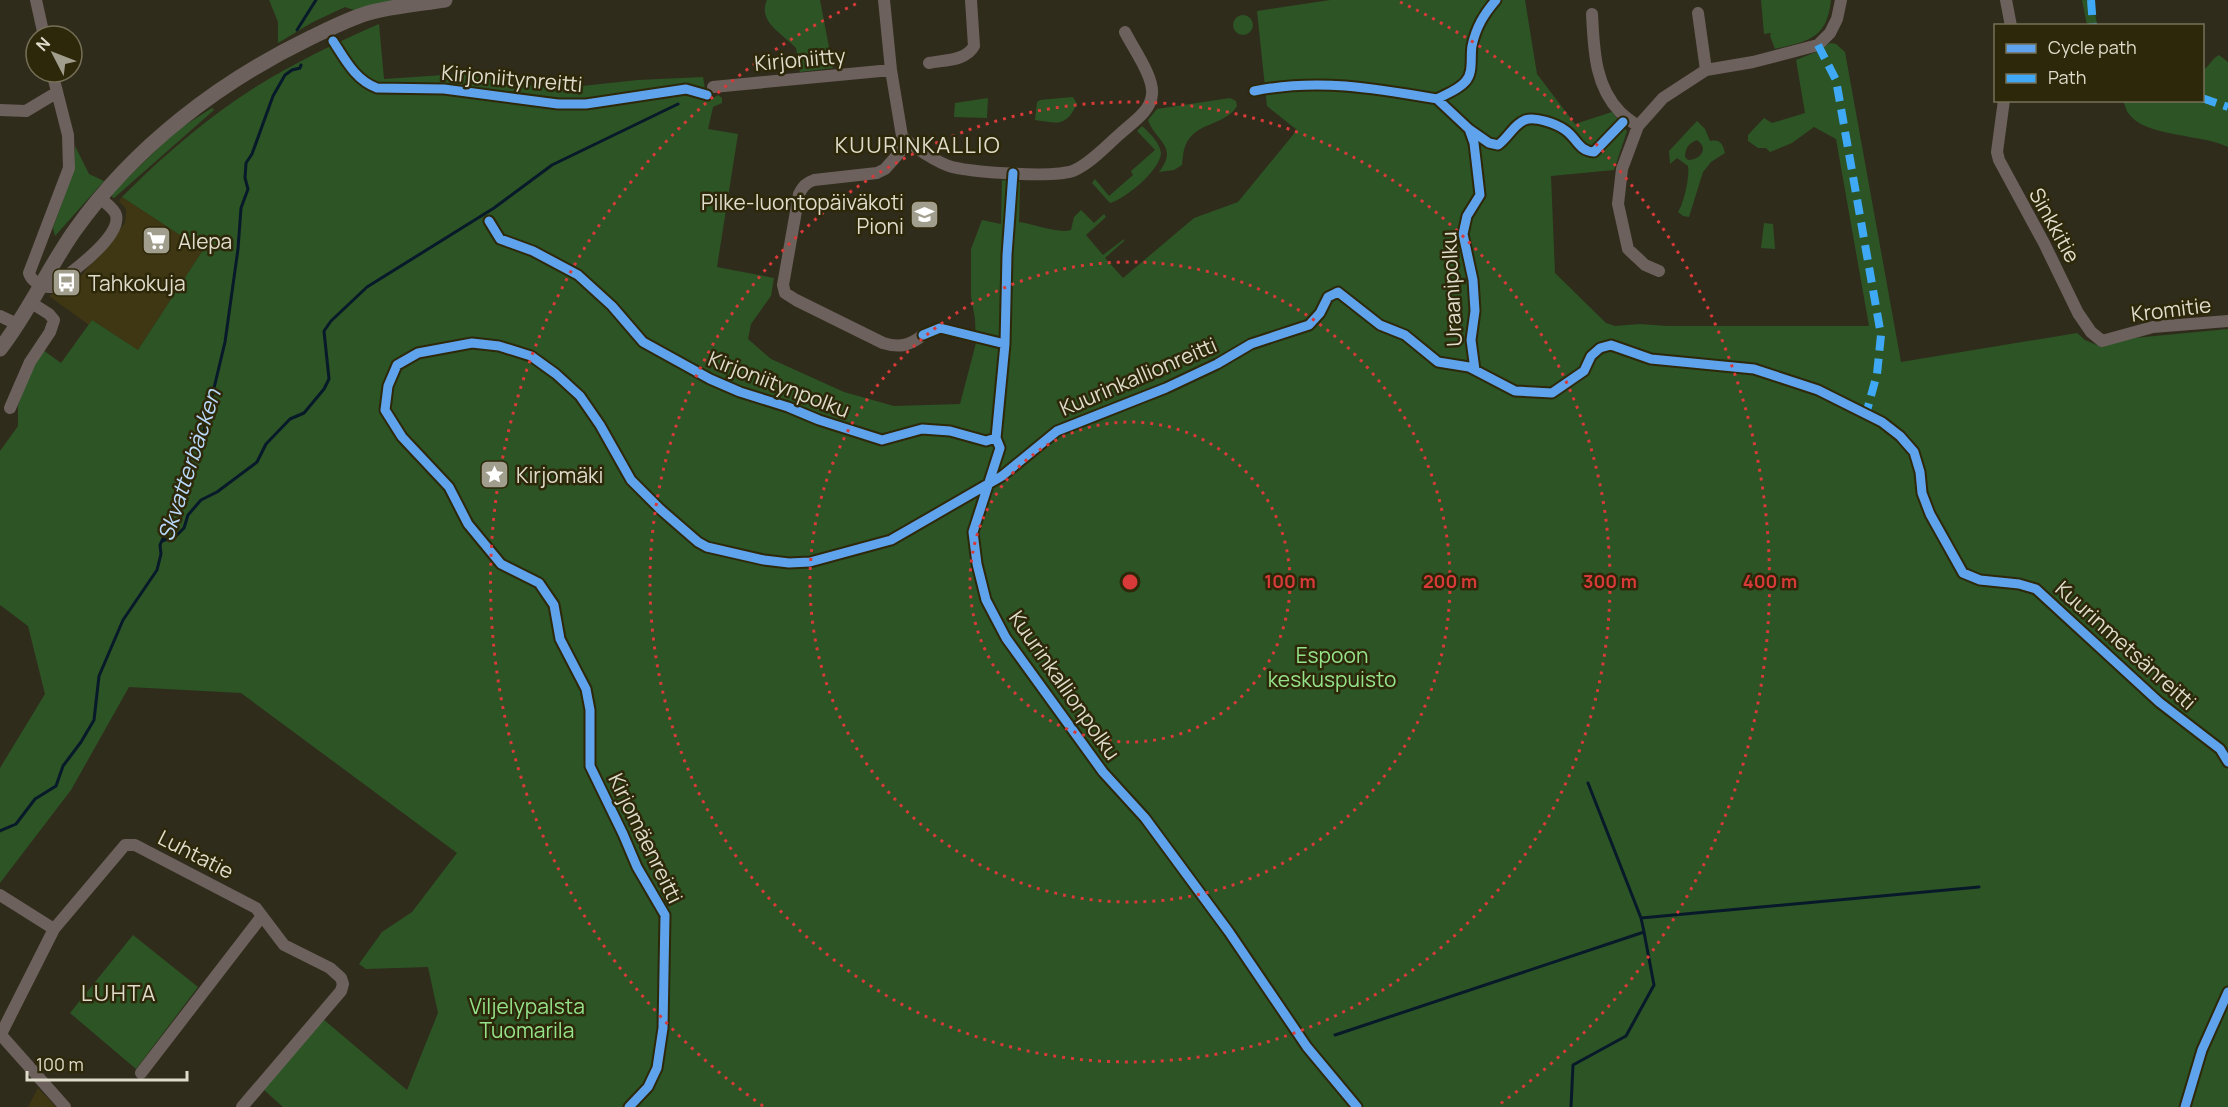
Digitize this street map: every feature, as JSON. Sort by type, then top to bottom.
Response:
[{"type":"street","points":[[36,0],[41,24]]},
{"type":"street","points":[[0,349],[76,229],[100,198],[171,127],[226,86],[273,57],[350,19],[396,7],[445,0]]},
{"type":"street","points":[[884,0],[891,70],[902,135],[908,143],[950,166],[1059,174],[1074,170],[1098,153],[1140,117],[1150,102],[1151,82],[1125,32]]},
{"type":"street","points":[[929,63],[965,56],[972,50],[974,46],[971,0]]},
{"type":"street","points":[[1659,271],[1645,265],[1628,249],[1618,204],[1622,169],[1638,126],[1663,98],[1706,70],[1796,52],[1818,45],[1830,33],[1837,19],[1841,0]]},
{"type":"street","points":[[2006,0],[2011,24]]},
{"type":"street","points":[[1698,13],[1706,70]]},
{"type":"street","points":[[1592,14],[1596,68],[1600,80],[1619,111],[1638,126]]},
{"type":"street","name":"Kirjoniitty","points":[[713,87],[891,70]]},
{"type":"street","points":[[54,84],[68,135],[69,168],[28,273],[40,285],[51,287],[90,257],[108,237],[116,222],[116,215],[100,198]]},
{"type":"street","points":[[0,110],[26,111],[56,93]]},
{"type":"street","name":"Sinkkitie","points":[[2004,102],[1997,152],[2005,176],[2044,243],[2078,313],[2091,333],[2102,341],[2119,336]]},
{"type":"street","points":[[908,143],[885,169],[877,173],[814,180],[802,187],[783,285],[785,293],[796,300],[883,343],[903,346],[923,335]]},
{"type":"street","points":[[10,408],[30,362],[50,332],[54,321],[49,314],[30,302]]},
{"type":"street","points":[[0,316],[17,324]]},
{"type":"street","name":"Kromitie","points":[[2119,336],[2153,327],[2228,321]]},
{"type":"street","name":"Luhtatie","points":[[65,1107],[0,1035],[54,929],[125,845],[135,845],[256,908],[284,945],[330,968],[341,978],[343,984],[341,991],[242,1107]]},
{"type":"street","points":[[0,895],[54,929]]},
{"type":"street","points":[[141,1073],[262,916]]},
{"type":"shaded area","points":[[122,197],[203,250],[138,350],[92,320],[89,325],[49,296],[79,278],[117,234],[125,223],[126,209],[119,201]]},
{"type":"shaded area","points":[[38,1088],[56,1107],[28,1107]]},
{"type":"green space","points":[[269,0],[407,0],[354,10],[345,7],[313,22],[278,43],[278,22]]},
{"type":"green space","points":[[767,0],[820,0],[833,68],[800,72],[796,48],[773,27],[765,15]]},
{"type":"green space","name":"Espoon keskuspuisto","points":[[1330,0],[1525,0],[1537,74],[1575,124],[1612,112],[1627,131],[1614,170],[1551,176],[1555,273],[1606,323],[1615,326],[1640,324],[1869,326],[1836,139],[1814,127],[1792,143],[1770,152],[1748,141],[1748,135],[1764,118],[1772,123],[1805,113],[1796,60],[1830,43],[1836,44],[1845,52],[1901,362],[2077,333],[2085,340],[2101,347],[2134,338],[2228,329],[2228,1107],[283,1107],[263,1089],[323,1019],[407,1090],[438,1013],[428,967],[366,969],[359,964],[382,932],[412,912],[457,853],[241,693],[129,687],[71,790],[0,883],[0,768],[45,694],[28,626],[0,605],[0,451],[18,426],[18,406],[29,373],[43,350],[61,363],[92,320],[138,350],[203,250],[122,197],[190,135],[250,90],[305,59],[379,24],[384,79],[459,74],[554,89],[638,80],[703,77],[710,100],[718,95],[722,98],[722,103],[713,107],[708,129],[738,134],[717,267],[774,278],[771,296],[751,324],[748,339],[771,359],[844,392],[894,406],[960,404],[976,343],[971,296],[971,249],[982,220],[1001,224],[1002,180],[1020,182],[1019,222],[1066,231],[1071,230],[1074,217],[1081,210],[1094,223],[1104,214],[1106,217],[1086,235],[1103,255],[1124,239],[1105,258],[1123,278],[1194,218],[1238,202],[1297,130],[1267,106],[1257,11]]},
{"type":"green space","points":[[1761,0],[1831,0],[1829,13],[1820,31],[1806,40],[1775,49],[1771,33],[1764,34]]},
{"type":"green space","points":[[2082,0],[2093,0],[2097,24],[2087,24]]},
{"type":"green space","points":[[1239,15],[1247,15],[1253,21],[1253,29],[1247,35],[1239,35],[1233,29],[1233,21]]},
{"type":"green space","points":[[2219,55],[2228,62],[2228,147],[2148,127],[2128,113],[2123,102],[2204,102],[2204,69]]},
{"type":"green space","points":[[1073,97],[1077,104],[1065,120],[1055,123],[1035,120],[1037,102],[1040,100]]},
{"type":"green space","points":[[988,98],[987,118],[954,117],[955,103]]},
{"type":"green space","points":[[1230,98],[1236,101],[1237,106],[1226,117],[1192,135],[1185,147],[1182,165],[1174,170],[1159,172],[1165,163],[1166,150],[1148,120],[1157,109]]},
{"type":"green space","points":[[212,108],[214,110],[114,198],[112,197],[113,192],[176,131]]},
{"type":"green space","points":[[1697,121],[1705,129],[1710,141],[1719,142],[1725,153],[1711,162],[1703,172],[1689,217],[1678,212],[1686,189],[1688,166],[1677,158],[1670,164],[1669,151]],"holes":[[[1697,140],[1701,143],[1703,150],[1700,156],[1688,160],[1685,157],[1688,146]]]},
{"type":"green space","points":[[1142,126],[1159,146],[1161,154],[1159,161],[1140,183],[1124,196],[1110,203],[1092,183],[1095,179],[1109,196],[1133,175],[1131,171],[1155,150],[1137,131]]},
{"type":"green space","points":[[75,146],[89,174],[104,181],[55,236],[53,228],[74,169]]},
{"type":"green space","points":[[1764,223],[1773,224],[1775,249],[1761,248]]},
{"type":"green space","points":[[133,935],[198,987],[136,1069],[70,1013]]},
{"type":"waterway","name":"Skvatterbäcken","points":[[297,30],[316,0]]},
{"type":"waterway","name":"Skvatterbäcken","points":[[0,831],[16,824],[35,799],[56,786],[63,766],[94,720],[99,676],[123,620],[157,570],[161,554],[160,545],[169,525],[178,485],[185,480],[189,452],[204,431],[225,342],[238,249],[241,208],[248,189],[245,178],[246,163],[252,154],[273,96],[285,75],[300,68],[301,65]]},
{"type":"waterway","points":[[162,541],[176,536],[184,528],[188,515],[201,500],[217,492],[257,462],[266,444],[290,419],[304,413],[324,389],[329,379],[324,331],[331,321],[367,287],[494,208],[552,165],[678,104]]},
{"type":"waterway","points":[[1588,783],[1641,918]]},
{"type":"waterway","points":[[1335,1035],[1644,932],[1641,918],[1979,887]]},
{"type":"waterway","points":[[1571,1107],[1573,1065],[1626,1036],[1654,985],[1644,932]]},
{"type":"marked path","points":[[2091,0],[2093,24]]},
{"type":"marked path","points":[[1818,45],[1836,80],[1881,335],[1877,374],[1866,414]]},
{"type":"marked path","points":[[2204,99],[2228,107]]},
{"type":"cycle path","name":"Uraanipolku","points":[[1475,370],[1471,340],[1475,311],[1473,280],[1463,234],[1467,216],[1480,195],[1474,143],[1469,129],[1437,99],[1459,87],[1468,78],[1471,70],[1472,46],[1478,27],[1496,0]]},
{"type":"cycle path","name":"Kirjoniitynreitti","points":[[333,41],[346,62],[357,74],[377,88],[444,89],[558,104],[586,104],[686,89],[707,95]]},
{"type":"cycle path","points":[[1254,91],[1300,85],[1346,86],[1437,99]]},
{"type":"cycle path","points":[[1469,129],[1489,143],[1498,145],[1521,122],[1529,119],[1540,120],[1561,128],[1569,133],[1581,147],[1594,152],[1623,122]]},
{"type":"cycle path","name":"Kuurinkallionpolku","points":[[1013,173],[1007,255],[1005,344],[996,438],[1000,448],[973,532],[977,564],[986,600],[1006,638],[1103,772],[1145,818],[1229,932],[1307,1047],[1357,1107]]},
{"type":"cycle path","name":"Kirjoniitynpolku","points":[[489,221],[500,239],[533,251],[578,275],[612,306],[643,342],[710,379],[740,392],[882,440],[922,429],[950,431],[986,441],[996,438]]},
{"type":"cycle path","name":"Kuurinkallionreitti","points":[[629,1107],[648,1087],[657,1068],[663,1028],[665,915],[637,867],[590,766],[590,710],[586,689],[560,639],[554,605],[539,583],[501,564],[468,524],[449,487],[402,437],[385,410],[388,386],[397,365],[418,353],[472,343],[499,346],[531,356],[556,374],[580,396],[600,425],[631,480],[698,542],[707,547],[764,560],[789,563],[810,562],[891,540],[1002,476],[1057,431],[1166,388],[1217,364],[1251,344],[1309,325],[1320,313],[1328,297],[1338,292],[1380,325],[1405,335],[1438,362],[1469,367],[1515,391],[1552,393],[1584,371],[1591,356],[1600,348],[1611,345],[1651,359],[1754,369],[1818,390],[1882,422],[1900,436],[1914,452],[1920,472],[1922,493],[1930,514],[1963,573],[1980,580],[2019,584],[2036,589],[2159,702],[2220,749],[2228,762]]},
{"type":"cycle path","points":[[923,335],[940,328],[1005,344]]},
{"type":"cycle path","points":[[2185,1107],[2202,1050],[2228,992]]},
{"type":"place","name":"Pilke-luontopäiväkoti Pioni","points":[[925,214]]},
{"type":"place","name":"Alepa","points":[[157,241]]},
{"type":"place","name":"Tahkokuja","points":[[67,283]]},
{"type":"place","name":"Kirjomäki","points":[[495,475]]},
{"type":"district","name":"KUURINKALLIO","points":[[918,145]]},
{"type":"district","name":"LUHTA","points":[[119,993]]},
{"type":"park label","name":"Viljelypalsta Tuomarila","points":[[527,1018]]}]
